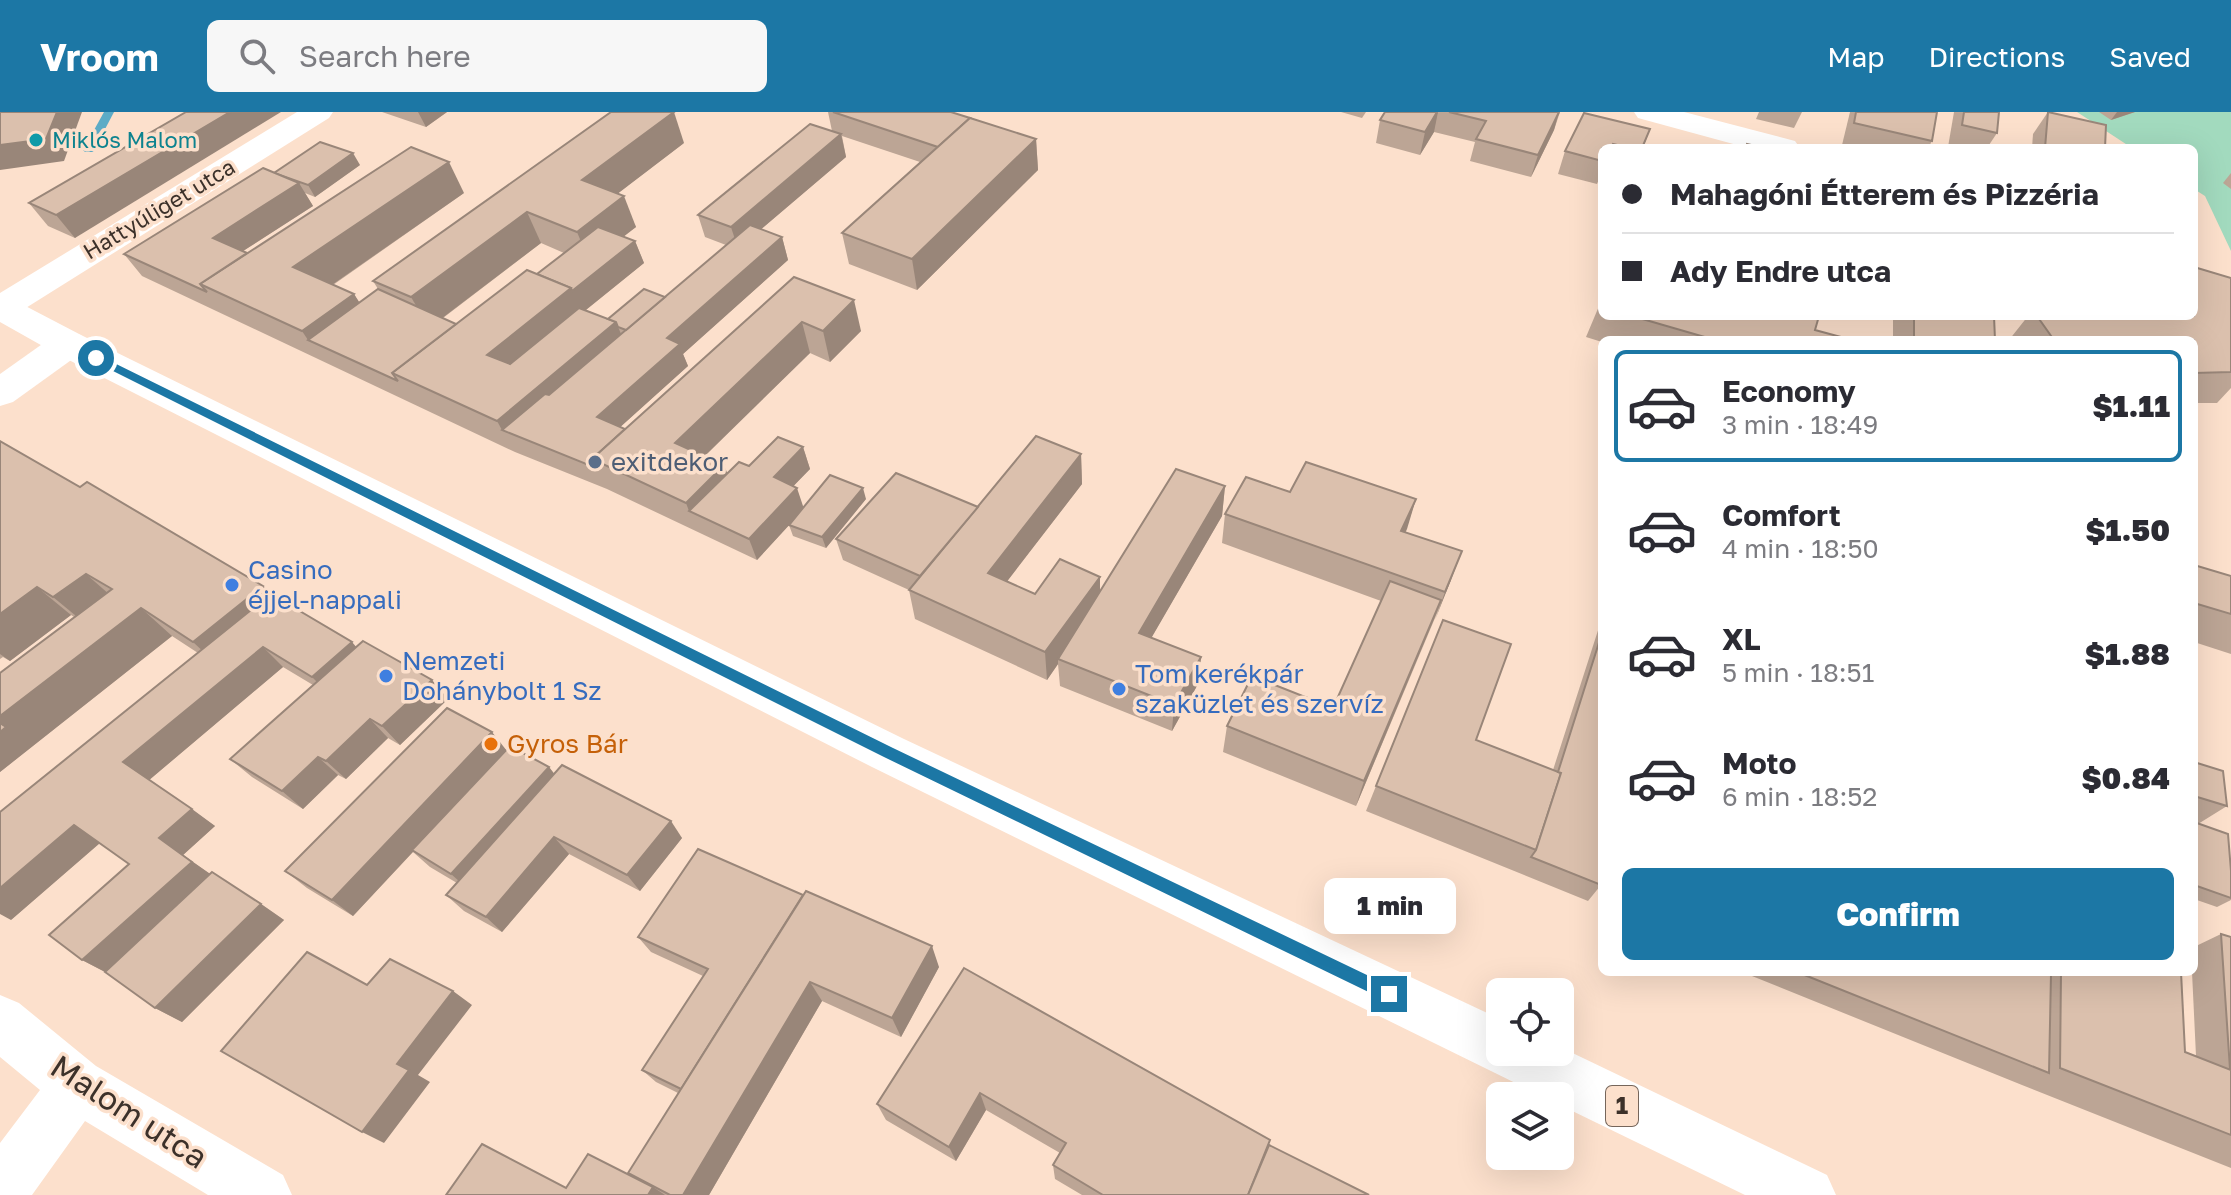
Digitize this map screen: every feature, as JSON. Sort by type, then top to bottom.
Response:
[{"type":"main road","name":"Hattyúliget utca","points":[[0,307],[318,112]]},
{"type":"main road","points":[[1649,112],[1769,144]]},
{"type":"main road","points":[[0,307],[68,344],[888,753],[1486,1040]]},
{"type":"main road","points":[[0,393],[68,344]]},
{"type":"main road","name":"Malom utca","points":[[0,1022],[77,1085],[263,1195]]},
{"type":"main road","name":"1","points":[[1539,1066],[1807,1195]]},
{"type":"main road","points":[[0,1191],[77,1085]]},
{"type":"green space","points":[[2077,112],[2231,112],[2231,251],[2205,196],[2198,192],[2198,144],[2126,144]]},
{"type":"building","points":[[0,112],[57,112],[46,139],[0,145]]},
{"type":"building","points":[[186,112],[230,112],[56,215],[29,203]]},
{"type":"building","points":[[611,112],[674,112],[582,180],[624,196],[577,232],[527,212],[411,297],[373,281]]},
{"type":"building","points":[[833,112],[951,112],[970,118],[938,147]]},
{"type":"building","points":[[1385,112],[1437,112],[1425,132],[1380,120]]},
{"type":"building","points":[[1449,112],[1559,112],[1538,155],[1476,139],[1486,121]]},
{"type":"building","points":[[1856,112],[1937,112],[1932,141],[1854,123]]},
{"type":"building","points":[[1964,112],[1999,112],[1997,133],[1962,125]]},
{"type":"building","points":[[2048,112],[2106,125],[2105,144],[2045,144]]},
{"type":"building","points":[[1584,113],[1650,129],[1644,144],[1598,144],[1598,160],[1565,151]]},
{"type":"building","points":[[970,118],[1036,139],[912,259],[842,233]]},
{"type":"building","points":[[810,124],[841,134],[731,227],[698,215]]},
{"type":"building","points":[[320,142],[353,153],[308,185],[274,173]]},
{"type":"building","points":[[411,147],[449,162],[293,267],[354,294],[302,331],[200,284]]},
{"type":"building","points":[[263,168],[299,183],[213,238],[247,253],[200,284],[207,292],[124,254]]},
{"type":"building","points":[[750,225],[782,237],[667,338],[680,344],[597,417],[625,429],[592,459],[596,468],[502,430],[545,394],[549,395]]},
{"type":"building","points":[[598,227],[635,241],[572,291],[537,274]]},
{"type":"building","points":[[2198,268],[2231,278],[2231,372],[2198,373],[2198,336],[2051,336],[2040,320],[2198,320]]},
{"type":"building","points":[[527,270],[571,288],[487,355],[510,364],[579,308],[616,322],[497,421],[392,373]]},
{"type":"building","points":[[794,277],[854,300],[823,331],[802,322],[675,443],[724,465],[686,503],[592,459]]},
{"type":"building","points":[[378,289],[456,324],[392,373],[398,381],[308,340]]},
{"type":"building","points":[[644,289],[665,297],[626,330],[608,319]]},
{"type":"building","points":[[1646,320],[1818,320],[1815,330],[1837,336],[1701,336]]},
{"type":"building","points":[[1914,320],[1994,320],[1995,336],[1914,336]]},
{"type":"building","points":[[1036,436],[1081,454],[988,573],[1035,594],[1060,559],[1100,577],[1045,652],[909,590]]},
{"type":"building","points":[[778,437],[803,447],[774,477],[797,488],[749,539],[689,511],[739,462],[749,466]]},
{"type":"building","points":[[0,441],[80,487],[87,482],[263,586],[193,642],[141,608],[0,716],[0,673],[112,589],[86,574],[53,597],[37,587],[0,614]]},
{"type":"building","points":[[1306,462],[1416,499],[1401,531],[1462,551],[1445,592],[1225,514],[1246,477],[1290,492]]},
{"type":"building","points":[[1176,469],[1225,486],[1139,633],[1201,657],[1174,705],[1058,659]]},
{"type":"building","points":[[896,473],[978,507],[920,576],[836,539]]},
{"type":"building","points":[[830,475],[863,488],[822,537],[789,525]]},
{"type":"building","points":[[2198,566],[2231,576],[2231,614],[2198,604]]},
{"type":"building","points":[[1390,581],[1441,600],[1364,781],[1227,726],[1252,676],[1333,708]]},
{"type":"building","points":[[271,594],[352,642],[312,677],[263,647],[123,762],[192,809],[159,838],[192,862],[82,960],[49,935],[129,864],[74,825],[0,888],[0,812]]},
{"type":"building","points":[[1443,620],[1511,644],[1476,740],[1561,773],[1536,850],[1376,786]]},
{"type":"building","points":[[363,641],[432,680],[382,726],[370,719],[326,761],[318,757],[282,791],[230,759]]},
{"type":"building","points":[[1598,646],[1598,884],[1531,857],[1561,773],[1558,772]]},
{"type":"building","points":[[447,708],[492,732],[332,900],[285,871]]},
{"type":"building","points":[[510,746],[549,767],[451,874],[412,850]]},
{"type":"building","points":[[2198,763],[2223,771],[2227,806],[2198,797]]},
{"type":"building","points":[[562,765],[671,821],[627,875],[554,837],[486,917],[446,895]]},
{"type":"building","points":[[2198,823],[2228,834],[2231,898],[2198,886]]},
{"type":"building","points":[[698,849],[803,895],[681,1089],[642,1070],[708,969],[638,937]]},
{"type":"building","points":[[212,872],[261,904],[155,1008],[105,972]]},
{"type":"building","points":[[806,891],[932,946],[892,1018],[810,982],[683,1195],[670,1195],[628,1173]]},
{"type":"building","points":[[2221,934],[2231,937],[2231,1070],[2230,1069]]},
{"type":"building","points":[[307,952],[367,985],[390,959],[453,991],[397,1064],[409,1070],[362,1132],[221,1051]]},
{"type":"building","points":[[964,968],[1270,1140],[1248,1195],[1103,1195],[1053,1165],[1066,1143],[980,1093],[949,1147],[877,1104]]},
{"type":"building","points":[[1807,976],[2051,976],[2049,1073]]},
{"type":"building","points":[[2061,976],[2181,976],[2185,1052],[2231,1070],[2231,1135],[2060,1068]]},
{"type":"building","points":[[482,1144],[566,1188],[588,1154],[653,1187],[648,1195],[446,1195]]},
{"type":"building","points":[[1269,1145],[1369,1195],[1248,1195]]},
{"type":"waterway","points":[[89,150],[109,112]]},
{"type":"place","name":"Miklós Malom","points":[[36,140]]},
{"type":"place","name":"exitdekor","points":[[595,462]]},
{"type":"place","name":"Casino éjjel-nappali","points":[[232,585]]},
{"type":"place","name":"Nemzeti Dohánybolt 1 Sz","points":[[386,676]]},
{"type":"place","name":"Tom kerékpár szaküzlet és szervíz","points":[[1119,689]]},
{"type":"place","name":"Gyros Bár","points":[[491,744]]},
{"type":"route","points":[[96,358],[888,753],[1389,994]]}]
